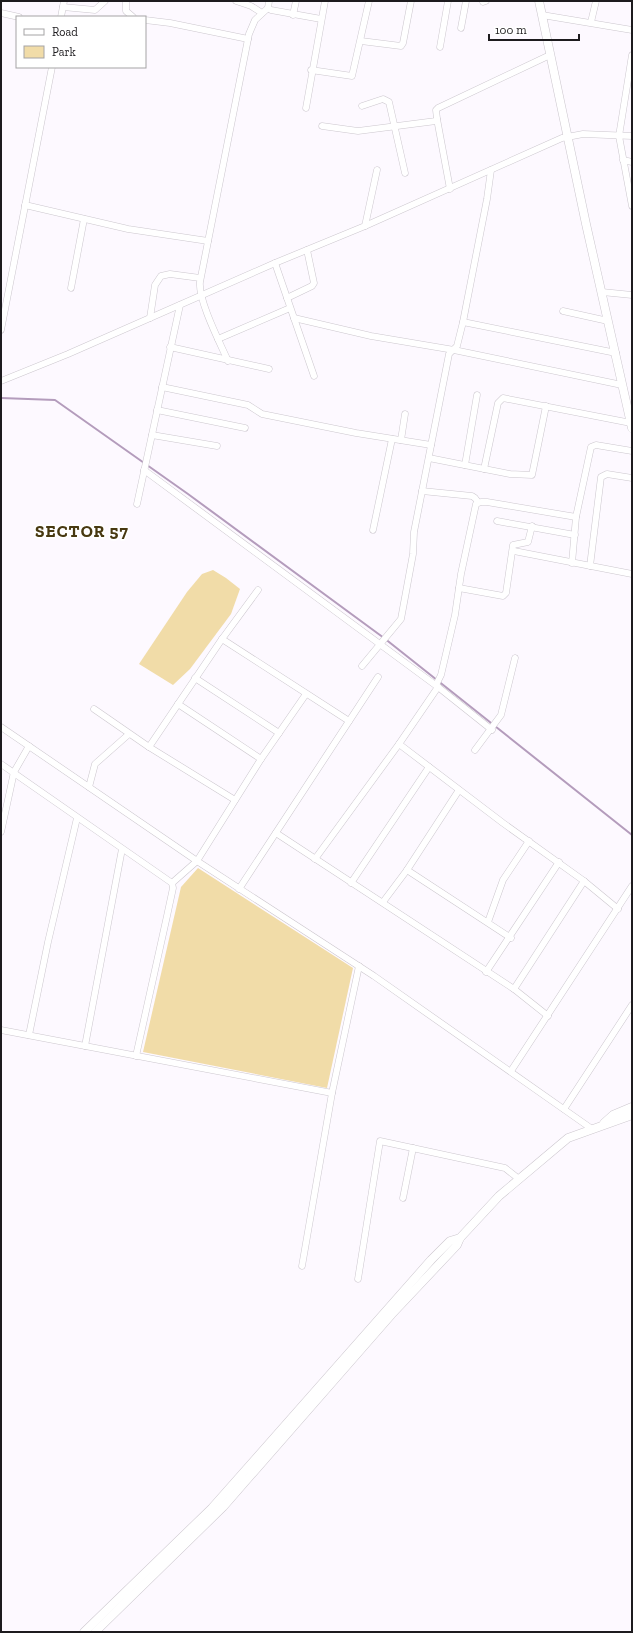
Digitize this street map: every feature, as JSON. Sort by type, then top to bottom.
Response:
[{"type":"street","points":[[57,1],[95,10],[105,1]]},
{"type":"street","points":[[126,1],[126,11],[132,16]]},
{"type":"street","points":[[237,1],[262,13]]},
{"type":"street","points":[[228,361],[218,339],[199,285],[248,39],[253,23],[268,8],[269,1]]},
{"type":"street","points":[[293,14],[296,1]]},
{"type":"street","points":[[306,108],[312,78],[311,70],[325,1]]},
{"type":"street","points":[[311,70],[352,76],[369,1]]},
{"type":"street","points":[[361,40],[401,46],[403,43],[411,1]]},
{"type":"street","points":[[440,47],[448,1]]},
{"type":"street","points":[[460,28],[466,1]]},
{"type":"street","points":[[484,468],[498,403],[501,399],[505,398],[546,406],[631,426],[616,353],[586,224],[569,136],[539,1]]},
{"type":"street","points":[[591,22],[596,1]]},
{"type":"street","points":[[61,16],[64,3]]},
{"type":"street","points":[[268,8],[271,10],[321,19]]},
{"type":"street","points":[[1,13],[16,16]]},
{"type":"street","points":[[542,15],[632,30]]},
{"type":"street","points":[[146,20],[170,23],[248,39]]},
{"type":"street","points":[[632,54],[619,136],[623,160],[630,184],[632,206]]},
{"type":"street","points":[[450,189],[436,110],[550,55]]},
{"type":"street","points":[[1,330],[52,68]]},
{"type":"street","points":[[362,106],[383,99],[387,100],[391,105],[405,173]]},
{"type":"street","points":[[322,126],[358,131],[438,119]]},
{"type":"street","points":[[1,381],[24,373],[275,263],[366,226],[569,136],[583,134],[632,136]]},
{"type":"street","points":[[623,160],[632,162]]},
{"type":"street","points":[[366,226],[377,170]]},
{"type":"street","points":[[362,666],[401,619],[404,610],[422,491],[449,354],[458,344],[486,207],[491,170]]},
{"type":"street","points":[[25,205],[128,229],[208,241]]},
{"type":"street","points":[[70,288],[84,219]]},
{"type":"street","points":[[287,298],[312,286],[314,283],[307,250]]},
{"type":"street","points":[[275,263],[314,376]]},
{"type":"street","points":[[150,318],[155,285],[161,276],[170,274],[200,278]]},
{"type":"street","points":[[602,292],[632,295]]},
{"type":"street","points":[[137,504],[180,305]]},
{"type":"street","points":[[218,339],[290,308]]},
{"type":"street","points":[[563,311],[608,320]]},
{"type":"street","points":[[294,318],[401,342],[454,350],[622,385]]},
{"type":"street","points":[[462,322],[616,353]]},
{"type":"street","points":[[170,347],[269,369]]},
{"type":"street","points":[[162,387],[248,405],[259,414],[392,439],[432,444]]},
{"type":"street","points":[[465,465],[477,395]]},
{"type":"street","points":[[429,458],[510,474],[532,475],[546,406]]},
{"type":"street","points":[[157,410],[245,428]]},
{"type":"street","points":[[401,440],[405,414]]},
{"type":"street","points":[[152,435],[217,446]]},
{"type":"street","points":[[373,530],[392,439]]},
{"type":"street","points":[[572,562],[576,517],[591,447],[596,445],[632,451]]},
{"type":"street","points":[[146,466],[381,643],[438,684],[492,729]]},
{"type":"street","points":[[590,566],[602,476],[607,474],[632,478]]},
{"type":"street","points":[[422,491],[472,496],[478,502],[487,502],[576,517]]},
{"type":"street","points":[[315,859],[399,744],[438,684],[455,615],[474,511],[478,502]]},
{"type":"street","points":[[497,520],[575,535]]},
{"type":"street","points":[[459,588],[504,596],[515,543],[528,542],[532,526]]},
{"type":"street","points":[[514,551],[632,574]]},
{"type":"street","points":[[149,747],[222,639],[258,590]]},
{"type":"street","points":[[222,639],[349,721]]},
{"type":"street","points":[[475,750],[498,721],[504,706],[515,658]]},
{"type":"street","points":[[239,889],[378,677]]},
{"type":"street","points":[[195,678],[279,733]]},
{"type":"street","points":[[172,883],[197,862],[261,759],[306,694]]},
{"type":"street","points":[[178,704],[261,759]]},
{"type":"street","points":[[94,709],[149,747],[235,800]]},
{"type":"street","points":[[1,727],[197,862],[359,966],[592,1129]]},
{"type":"street","points":[[89,787],[95,764],[129,734]]},
{"type":"street","points":[[399,744],[459,790],[559,862],[618,909]]},
{"type":"street","points":[[1,832],[14,772],[29,746]]},
{"type":"street","points":[[1,764],[172,883],[173,888],[136,1056]]},
{"type":"street","points":[[351,883],[429,767]]},
{"type":"street","points":[[383,902],[407,870],[459,790]]},
{"type":"street","points":[[29,1035],[48,942],[77,818]]},
{"type":"street","points":[[276,833],[514,989],[548,1016]]},
{"type":"street","points":[[488,922],[503,880],[529,841]]},
{"type":"street","points":[[85,1046],[122,849]]},
{"type":"street","points":[[486,972],[559,862]]},
{"type":"street","points":[[407,870],[488,922],[510,938]]},
{"type":"street","points":[[514,989],[584,881]]},
{"type":"street","points":[[511,1071],[632,886]]},
{"type":"street","points":[[302,1266],[332,1093],[359,966]]},
{"type":"street","points":[[564,1109],[632,1005]]},
{"type":"street","points":[[1,1030],[332,1093]]},
{"type":"street","points":[[604,1124],[613,1115],[632,1107]]},
{"type":"street","points":[[95,1632],[223,1507],[395,1310],[457,1245],[460,1238],[499,1196],[568,1138],[632,1115]]},
{"type":"street","points":[[358,1279],[380,1141],[505,1168],[519,1179]]},
{"type":"street","points":[[403,1198],[413,1148]]},
{"type":"street","points":[[84,1632],[212,1508],[431,1260],[450,1241],[460,1238]]},
{"type":"green space","points":[[213,570],[240,589],[231,614],[190,669],[173,685],[139,664],[187,592],[202,574]]},
{"type":"green space","points":[[198,868],[353,968],[327,1088],[143,1052],[181,887]]},
{"type":"waterway","points":[[1,398],[55,400],[188,494],[384,638],[632,835]]},
{"type":"district","name":"SECTOR 57","points":[[82,531]]}]
